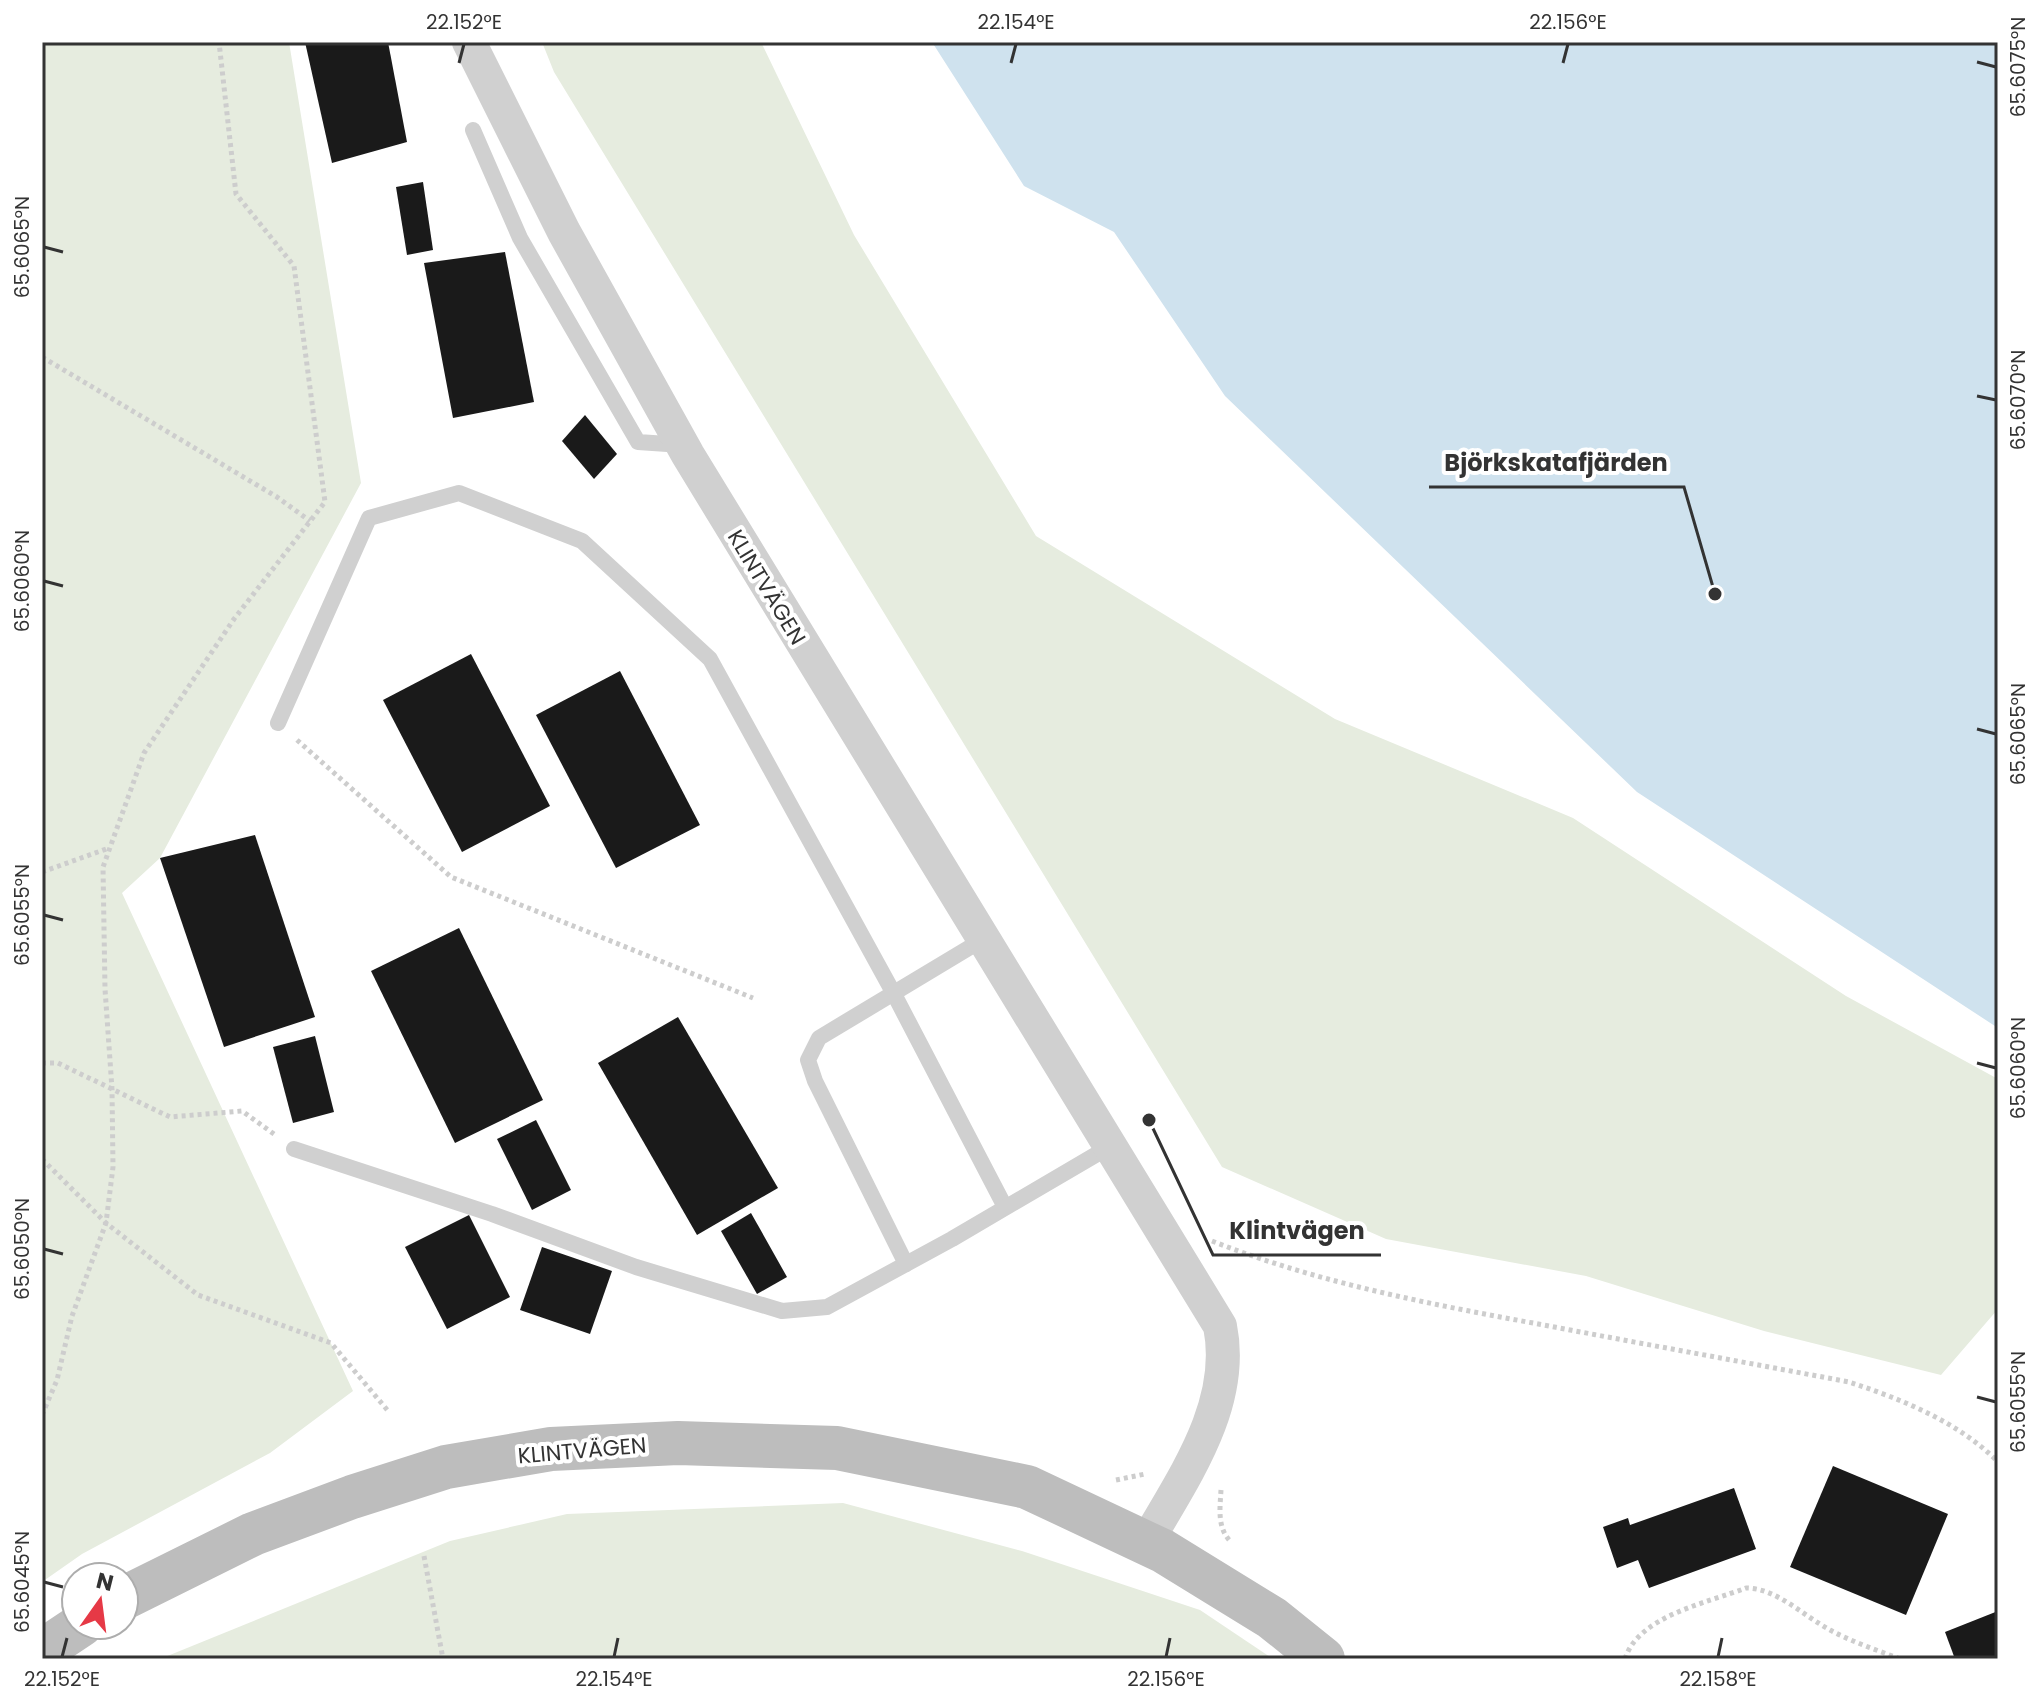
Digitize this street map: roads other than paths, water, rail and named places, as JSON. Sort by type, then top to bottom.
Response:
[{"type":"street","name":"KLINTVÄGEN","points":[[469,42],[564,232],[682,445],[1220,1326],[1224,1345],[1217,1404],[1194,1460],[1146,1543]]},
{"type":"street","name":"KLINTVÄGEN","points":[[140,1590],[253,1534],[352,1497],[446,1467],[551,1449],[678,1443],[837,1448],[1027,1487],[1163,1551],[1272,1618],[1323,1659]]},
{"type":"street","points":[[42,1651],[60,1639]]},
{"type":"lane","points":[[473,130],[520,238],[638,442],[682,445]]},
{"type":"lane","points":[[278,723],[369,518],[459,493],[582,541],[710,659],[894,994],[1005,1207]]},
{"type":"lane","points":[[906,1264],[815,1081],[808,1060],[819,1038],[982,940]]},
{"type":"lane","points":[[294,1149],[492,1214],[636,1267],[782,1311],[827,1307],[1109,1147]]},
{"type":"water","points":[[932,42],[1998,42],[1998,1028],[1637,792],[1225,396],[1114,232],[1024,186]]},
{"type":"place","name":"Björkskatafjärden","points":[[1715,594]]},
{"type":"place","name":"Klintvägen","points":[[1149,1120]]}]
